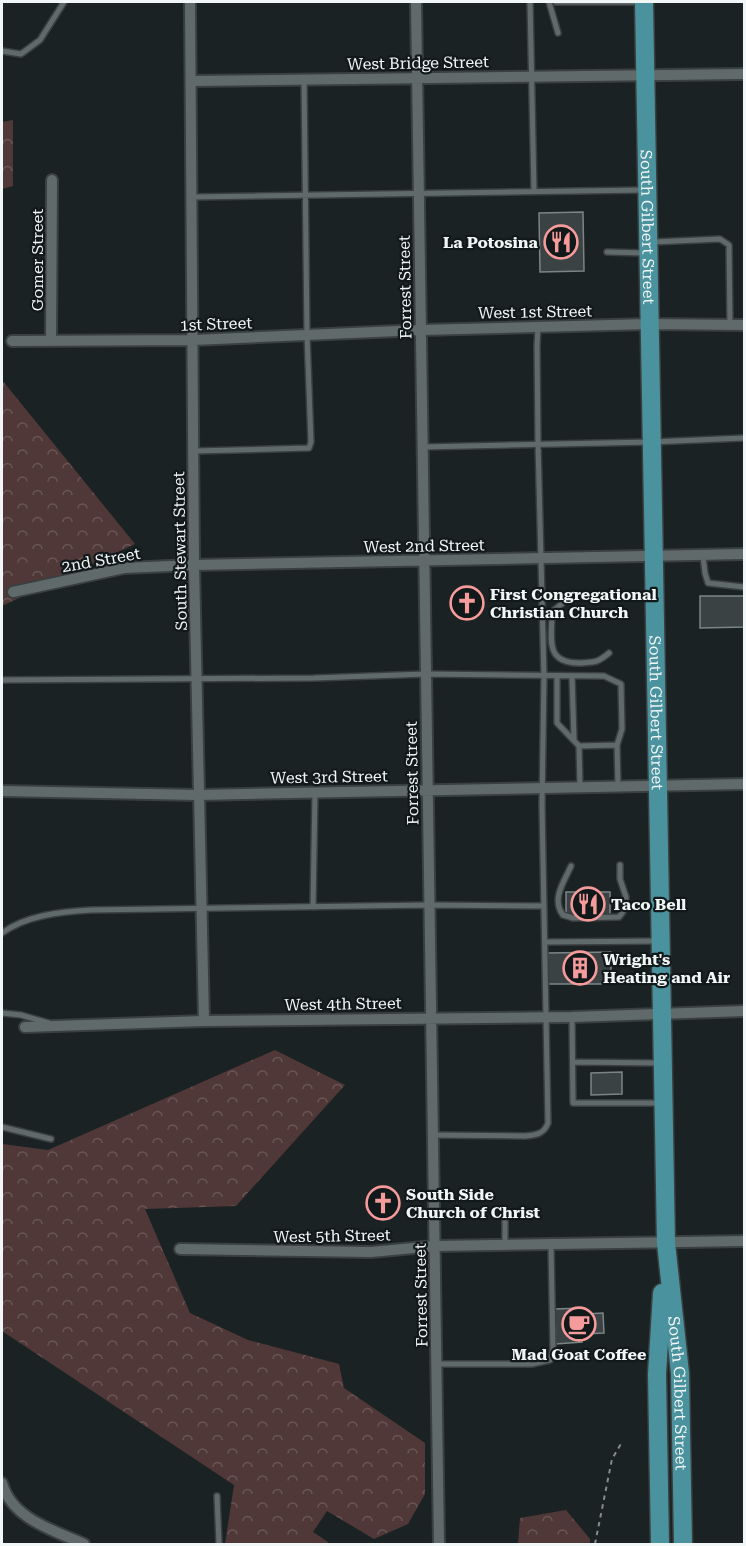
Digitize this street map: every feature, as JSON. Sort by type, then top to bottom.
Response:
[{"type":"main road","name":"South Gilbert Street","points":[[644,2],[666,1243],[680,1373],[683,1545]]},
{"type":"main road","name":"South Gilbert Street","points":[[660,1545],[657,1374],[666,1243]]},
{"type":"street","name":"South Stewart Street","points":[[190,2],[194,564],[204,1021]]},
{"type":"street","name":"Forrest Street","points":[[416,2],[439,1545]]},
{"type":"street","name":"West Bridge Street","points":[[192,81],[744,74]]},
{"type":"street","name":"Gomer Street","points":[[51,341],[52,180]]},
{"type":"street","name":"West 1st Street","points":[[421,330],[649,324],[744,325]]},
{"type":"street","name":"1st Street","points":[[12,341],[193,340],[421,330]]},
{"type":"street","name":"West 2nd Street","points":[[194,564],[744,555]]},
{"type":"street","name":"2nd Street","points":[[13,592],[124,568],[194,564]]},
{"type":"street","name":"West 3rd Street","points":[[2,791],[198,795],[744,784]]},
{"type":"street","name":"West 4th Street","points":[[25,1027],[204,1021],[572,1017],[744,1011]]},
{"type":"street","name":"West 5th Street","points":[[180,1249],[372,1252],[435,1246],[744,1242]]},
{"type":"street","points":[[2,1483],[4,1492],[13,1506],[33,1521],[84,1545]]},
{"type":"lane","points":[[2,51],[21,54],[40,40],[64,2]]},
{"type":"lane","points":[[530,2],[534,191]]},
{"type":"lane","points":[[549,2],[558,33]]},
{"type":"lane","points":[[556,2],[644,2]]},
{"type":"lane","points":[[194,451],[309,448],[311,442],[307,334],[304,79]]},
{"type":"lane","points":[[192,197],[648,190]]},
{"type":"lane","points":[[607,252],[720,239],[729,245],[730,325]]},
{"type":"lane","points":[[433,1135],[537,1135],[545,1130],[548,1123],[538,327]]},
{"type":"lane","points":[[422,447],[744,438]]},
{"type":"lane","points":[[703,555],[708,583],[744,587]]},
{"type":"lane","points":[[565,601],[552,612],[553,651],[558,659],[567,663],[597,662],[609,653]]},
{"type":"lane","points":[[2,680],[426,674],[604,676],[621,684],[622,729],[617,746],[618,786]]},
{"type":"lane","points":[[557,676],[557,723],[579,746],[580,787]]},
{"type":"lane","points":[[573,676],[574,741]]},
{"type":"lane","points":[[579,746],[617,746]]},
{"type":"lane","points":[[313,907],[315,792]]},
{"type":"lane","points":[[571,866],[557,899],[562,915],[573,918],[618,917],[626,909],[626,897],[620,879],[620,865]]},
{"type":"lane","points":[[2,933],[16,923],[80,911],[201,907],[544,906]]},
{"type":"lane","points":[[546,942],[660,941]]},
{"type":"lane","points":[[2,1013],[21,1015],[56,1026]]},
{"type":"lane","points":[[572,1017],[573,1103],[663,1103]]},
{"type":"lane","points":[[573,1062],[663,1063]]},
{"type":"lane","points":[[2,1127],[51,1139]]},
{"type":"lane","points":[[505,1210],[505,1246]]},
{"type":"lane","points":[[436,1364],[532,1364],[550,1360],[553,1349],[551,1245]]},
{"type":"lane","points":[[217,1496],[219,1545]]},
{"type":"path","points":[[595,1545],[612,1459],[622,1442]]},
{"type":"green space","points":[[13,120],[13,186],[2,189],[2,122]]},
{"type":"green space","points":[[2,380],[135,544],[2,606]]},
{"type":"green space","points":[[275,1050],[345,1085],[236,1206],[145,1209],[190,1313],[248,1340],[339,1364],[344,1388],[425,1443],[425,1494],[408,1524],[374,1539],[327,1511],[313,1532],[328,1544],[225,1544],[234,1485],[2,1331],[2,1144],[48,1150]]},
{"type":"green space","points":[[566,1510],[590,1539],[590,1544],[518,1544],[520,1518]]},
{"type":"building","name":"La Potosina","points":[[583,212],[584,271],[540,272],[539,213]]},
{"type":"building","points":[[700,596],[744,596],[744,627],[700,628]]},
{"type":"building","name":"Taco Bell","points":[[566,892],[610,892],[610,915],[566,915]]},
{"type":"building","name":"Wright's Heating and Air","points":[[611,952],[611,984],[548,984],[548,953]]},
{"type":"building","points":[[622,1072],[622,1094],[591,1095],[591,1073]]},
{"type":"building","name":"Mad Goat Coffee","points":[[584,1308],[585,1314],[603,1313],[604,1333],[582,1334],[582,1342],[556,1344],[555,1309]]},
{"type":"place","name":"La Potosina","points":[[561,242]]},
{"type":"place","name":"First Congregational Christian Church","points":[[467,603]]},
{"type":"place","name":"Taco Bell","points":[[588,904]]},
{"type":"place","name":"Wright's Heating and Air","points":[[580,968]]},
{"type":"place","name":"South Side Church of Christ","points":[[383,1203]]},
{"type":"place","name":"Mad Goat Coffee","points":[[579,1324]]}]
